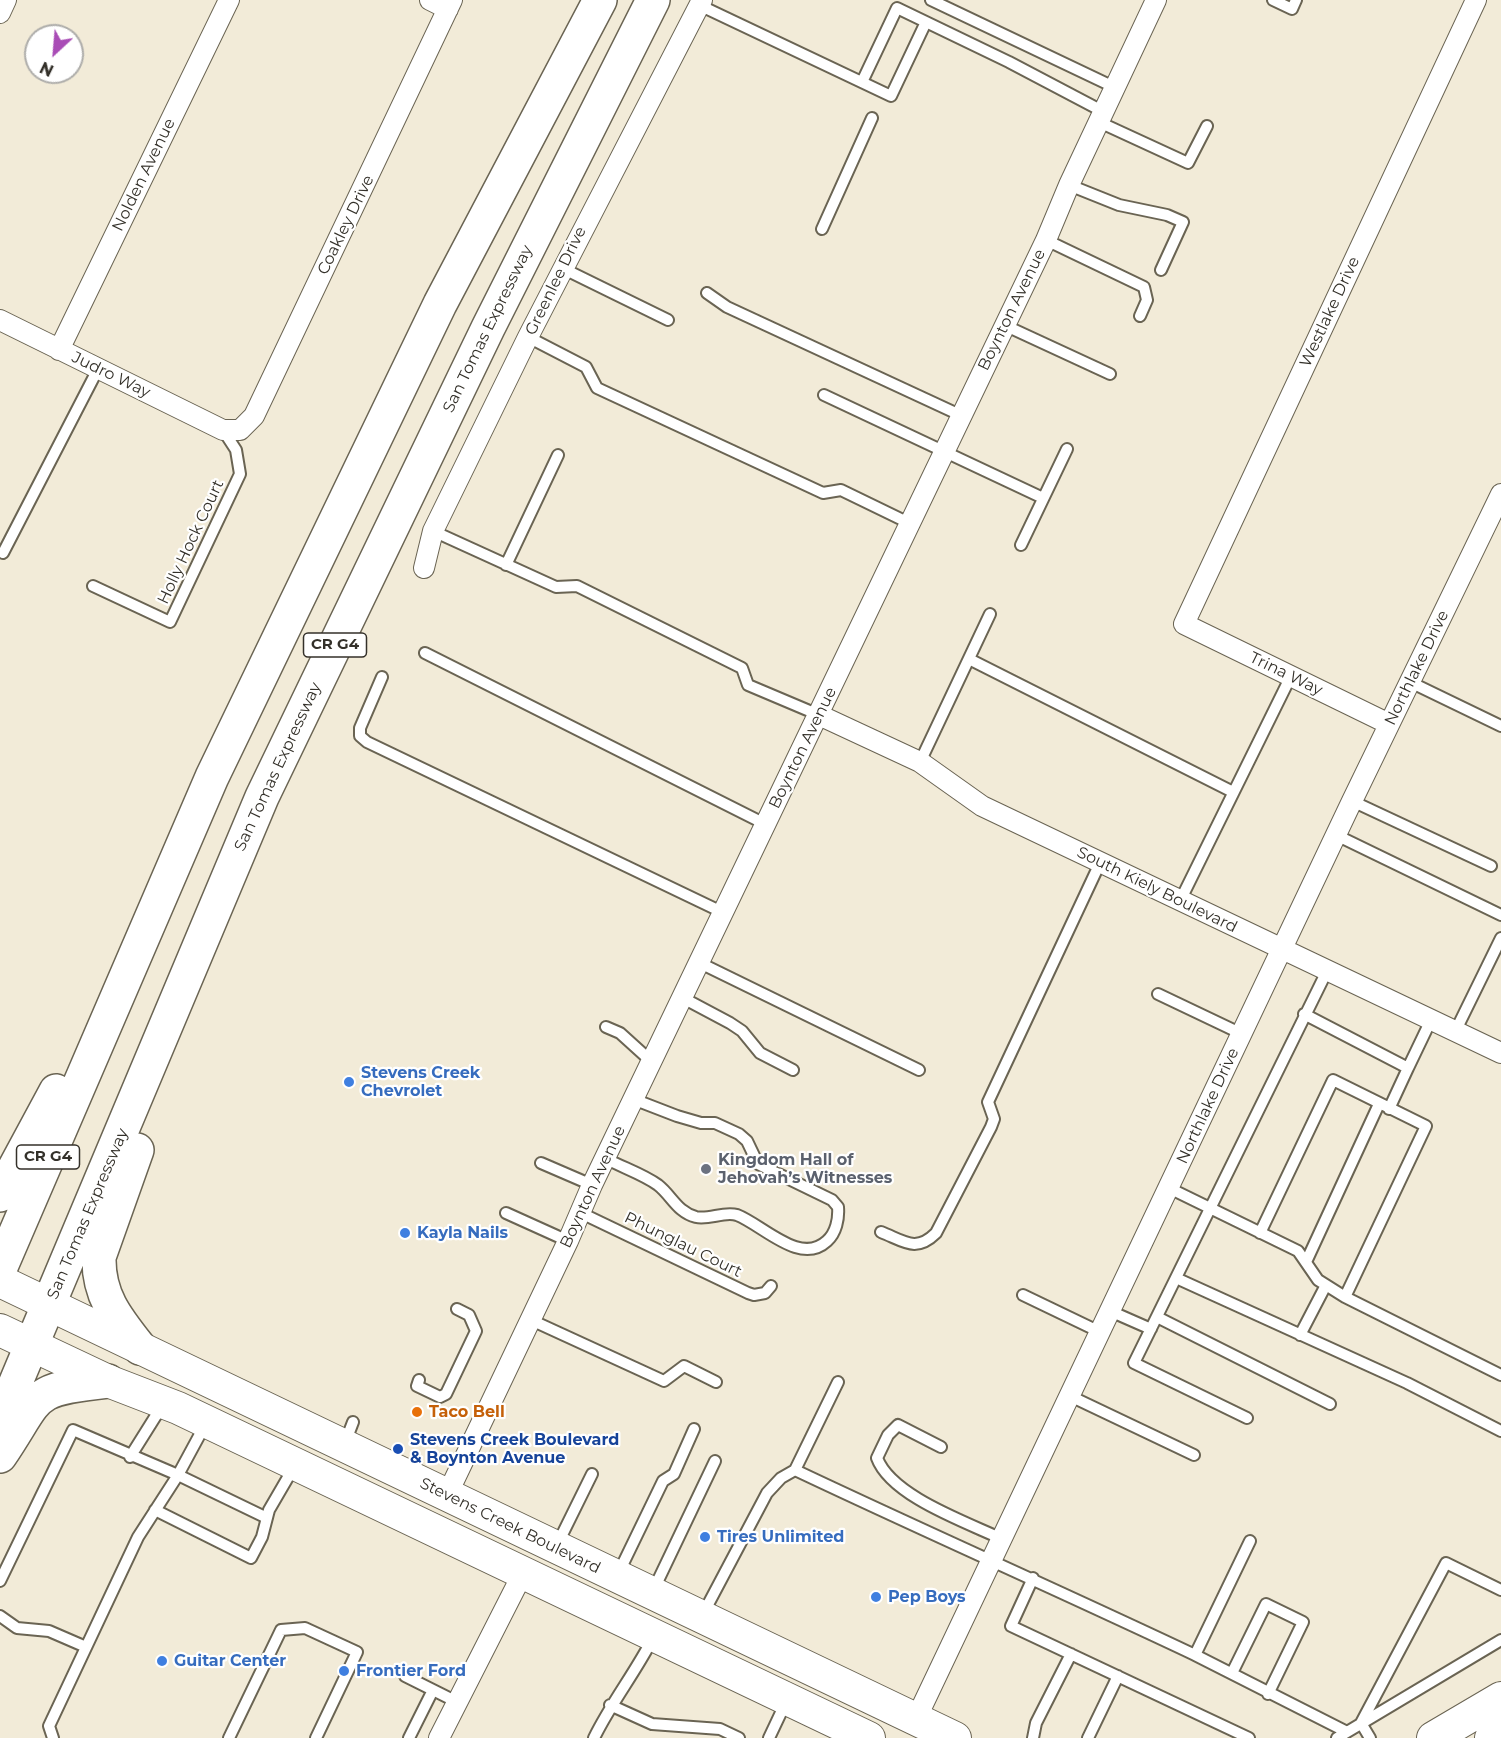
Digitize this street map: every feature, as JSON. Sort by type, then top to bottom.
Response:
[{"type":"highway","name":"CR G4","points":[[0,1269],[212,777],[440,304],[600,0]]},
{"type":"highway","name":"San Tomas Expressway","points":[[0,1420],[262,797],[493,318],[653,0]]},
{"type":"highway","points":[[140,1348],[108,1305],[98,1274],[99,1257],[149,1116],[164,1034]]},
{"type":"highway","points":[[0,1195],[63,1077],[95,1044]]},
{"type":"highway","points":[[0,1456],[27,1410],[39,1396],[64,1386],[108,1381]]},
{"type":"main road","name":"Stevens Creek Boulevard","points":[[0,1281],[140,1348],[349,1434],[447,1496],[955,1738]]},
{"type":"main road","name":"Stevens Creek Boulevard","points":[[0,1330],[108,1381],[165,1402],[524,1571],[856,1732]]},
{"type":"main road","points":[[387,1507],[409,1503],[429,1506],[447,1496]]},
{"type":"main road","points":[[524,1571],[538,1564],[567,1573],[604,1571]]},
{"type":"main road","points":[[1433,1738],[1501,1698]]},
{"type":"main road","points":[[856,1732],[868,1720],[894,1729],[905,1727],[916,1719]]},
{"type":"main road","points":[[1491,1738],[1501,1732]]},
{"type":"street","points":[[0,14],[6,0]]},
{"type":"street","name":"Nolden Avenue","points":[[59,350],[229,0]]},
{"type":"street","points":[[430,0],[450,5]]},
{"type":"street","name":"Boynton Avenue","points":[[447,1496],[581,1213],[591,1185],[767,825],[960,415],[1046,240],[1069,185],[1156,0]]},
{"type":"street","name":"Westlake Drive","points":[[1184,624],[1476,0]]},
{"type":"street","name":"Greenlee Drive","points":[[424,568],[433,531],[562,268],[701,2]]},
{"type":"street","name":"Coakley Drive","points":[[223,430],[240,430],[254,416],[450,5]]},
{"type":"street","name":"Judro Way","points":[[0,320],[223,430]]},
{"type":"street","name":"Northlake Drive","points":[[916,1719],[1389,724],[1496,518],[1501,495]]},
{"type":"street","name":"Trina Way","points":[[1184,624],[1389,724]]},
{"type":"street","name":"South Kiely Boulevard","points":[[819,715],[920,762],[982,806],[1501,1053]]},
{"type":"street","points":[[439,1738],[524,1571]]},
{"type":"lane","points":[[931,0],[1116,88]]},
{"type":"lane","points":[[1273,0],[1292,9],[1296,0]]},
{"type":"lane","points":[[701,2],[891,96],[926,22]]},
{"type":"lane","points":[[862,82],[897,8],[1009,62],[1188,164],[1207,126]]},
{"type":"lane","points":[[822,229],[873,118]]},
{"type":"lane","points":[[1069,185],[1119,205],[1167,214],[1183,222],[1161,270]]},
{"type":"lane","points":[[1046,240],[1144,287],[1147,300],[1140,316]]},
{"type":"lane","points":[[562,268],[668,320]]},
{"type":"lane","points":[[707,293],[727,307],[960,415]]},
{"type":"lane","points":[[1004,325],[1110,374]]},
{"type":"lane","points":[[528,337],[586,367],[597,388],[823,493],[841,490],[909,523]]},
{"type":"lane","points":[[3,553],[98,369]]},
{"type":"lane","points":[[824,395],[1043,498]]},
{"type":"lane","name":"Holly Hock Court","points":[[93,586],[170,622],[240,474],[236,450],[223,430]]},
{"type":"lane","points":[[1021,545],[1067,449]]},
{"type":"lane","points":[[506,565],[558,455]]},
{"type":"lane","points":[[433,531],[556,587],[577,586],[742,668],[748,685],[819,715]]},
{"type":"lane","points":[[920,762],[990,614]]},
{"type":"lane","points":[[425,653],[767,825]]},
{"type":"lane","points":[[969,659],[1233,792]]},
{"type":"lane","points":[[1180,901],[1291,676]]},
{"type":"lane","points":[[382,677],[360,728],[360,736],[367,742],[724,912]]},
{"type":"lane","points":[[1410,682],[1501,726]]},
{"type":"lane","points":[[1352,801],[1491,866]]},
{"type":"lane","points":[[1336,835],[1501,915]]},
{"type":"lane","points":[[881,1232],[915,1245],[926,1243],[936,1233],[991,1127],[994,1119],[988,1102],[1100,863]]},
{"type":"lane","points":[[1455,1032],[1501,939]]},
{"type":"lane","points":[[700,963],[919,1070]]},
{"type":"lane","points":[[1247,1418],[1134,1363],[1327,971]]},
{"type":"lane","points":[[1158,994],[1242,1035]]},
{"type":"lane","points":[[683,998],[730,1023],[742,1031],[760,1053],[794,1070]]},
{"type":"lane","points":[[1304,1014],[1408,1068]]},
{"type":"lane","points":[[1306,1263],[1384,1107],[1408,1068],[1431,1020]]},
{"type":"lane","points":[[606,1027],[620,1033],[651,1062]]},
{"type":"lane","points":[[1260,1233],[1333,1080],[1426,1126],[1345,1297]]},
{"type":"lane","points":[[605,1158],[658,1185],[676,1206],[686,1212],[708,1218],[735,1214],[795,1247],[819,1247],[829,1239],[835,1228],[838,1207],[832,1200],[758,1164],[747,1141],[739,1134],[715,1123],[700,1124],[633,1099]]},
{"type":"lane","points":[[542,1163],[591,1185]]},
{"type":"lane","points":[[1169,1188],[1209,1210],[1298,1251],[1318,1280],[1345,1297],[1501,1375]]},
{"type":"lane","name":"Phunglau Court","points":[[581,1213],[748,1293],[754,1295],[765,1293],[771,1286]]},
{"type":"lane","points":[[506,1214],[568,1241]]},
{"type":"lane","points":[[1176,1278],[1501,1431]]},
{"type":"lane","points":[[1300,1335],[1326,1285]]},
{"type":"lane","points":[[1023,1295],[1100,1332]]},
{"type":"lane","points":[[419,1380],[417,1386],[421,1390],[440,1397],[446,1394],[476,1331],[469,1315],[457,1309]]},
{"type":"lane","points":[[1110,1311],[1151,1329]]},
{"type":"lane","points":[[1157,1317],[1330,1404]]},
{"type":"lane","points":[[531,1320],[664,1381],[684,1366],[716,1382]]},
{"type":"lane","points":[[702,1617],[767,1493],[781,1478],[795,1470],[837,1382]]},
{"type":"lane","points":[[1070,1396],[1194,1455]]},
{"type":"lane","points":[[130,1457],[165,1402]]},
{"type":"lane","points":[[53,1738],[49,1726],[138,1537],[178,1475],[207,1422]]},
{"type":"lane","points":[[941,1447],[897,1425],[888,1435],[877,1458],[881,1470],[914,1496],[1002,1539]]},
{"type":"lane","points":[[604,1571],[663,1481],[674,1474],[694,1429]]},
{"type":"lane","points":[[0,1581],[72,1430],[130,1457],[178,1475],[267,1518]]},
{"type":"lane","points":[[652,1593],[715,1461]]},
{"type":"lane","points":[[155,1510],[251,1558],[281,1486],[296,1464]]},
{"type":"lane","points":[[795,1470],[991,1562],[1033,1578],[1195,1655],[1232,1673],[1342,1735],[1501,1640]]},
{"type":"lane","points":[[556,1548],[592,1474]]},
{"type":"lane","points":[[1195,1655],[1250,1541]]},
{"type":"lane","points":[[1362,1723],[1446,1563],[1501,1590]]},
{"type":"lane","points":[[1033,1578],[1011,1626],[1249,1738]]},
{"type":"lane","points":[[1232,1673],[1266,1604],[1303,1622],[1268,1694]]},
{"type":"lane","points":[[0,1616],[17,1628],[31,1631],[49,1630],[86,1647]]},
{"type":"lane","points":[[229,1738],[281,1630],[305,1628],[361,1654],[316,1738]]},
{"type":"lane","points":[[594,1738],[610,1705],[636,1671],[655,1634]]},
{"type":"lane","points":[[1033,1738],[1036,1723],[1071,1654]]},
{"type":"lane","points":[[405,1676],[457,1702]]},
{"type":"lane","points":[[1088,1738],[1118,1676]]},
{"type":"lane","points":[[409,1738],[433,1690]]},
{"type":"lane","points":[[769,1738],[788,1699]]},
{"type":"lane","points":[[610,1705],[652,1724],[720,1729],[739,1738]]},
{"type":"lane","points":[[1362,1723],[1370,1738]]},
{"type":"place","name":"Stevens Creek Chevrolet","points":[[349,1082]]},
{"type":"place","name":"Kingdom Hall of Jehovah’s Witnesses","points":[[706,1169]]},
{"type":"place","name":"Kayla Nails","points":[[405,1233]]},
{"type":"place","name":"Taco Bell","points":[[417,1412]]},
{"type":"place","name":"Stevens Creek Boulevard & Boynton Avenue","points":[[398,1449]]},
{"type":"place","name":"Tires Unlimited","points":[[705,1537]]},
{"type":"place","name":"Pep Boys","points":[[876,1597]]},
{"type":"place","name":"Guitar Center","points":[[162,1661]]},
{"type":"place","name":"Frontier Ford","points":[[344,1671]]}]
